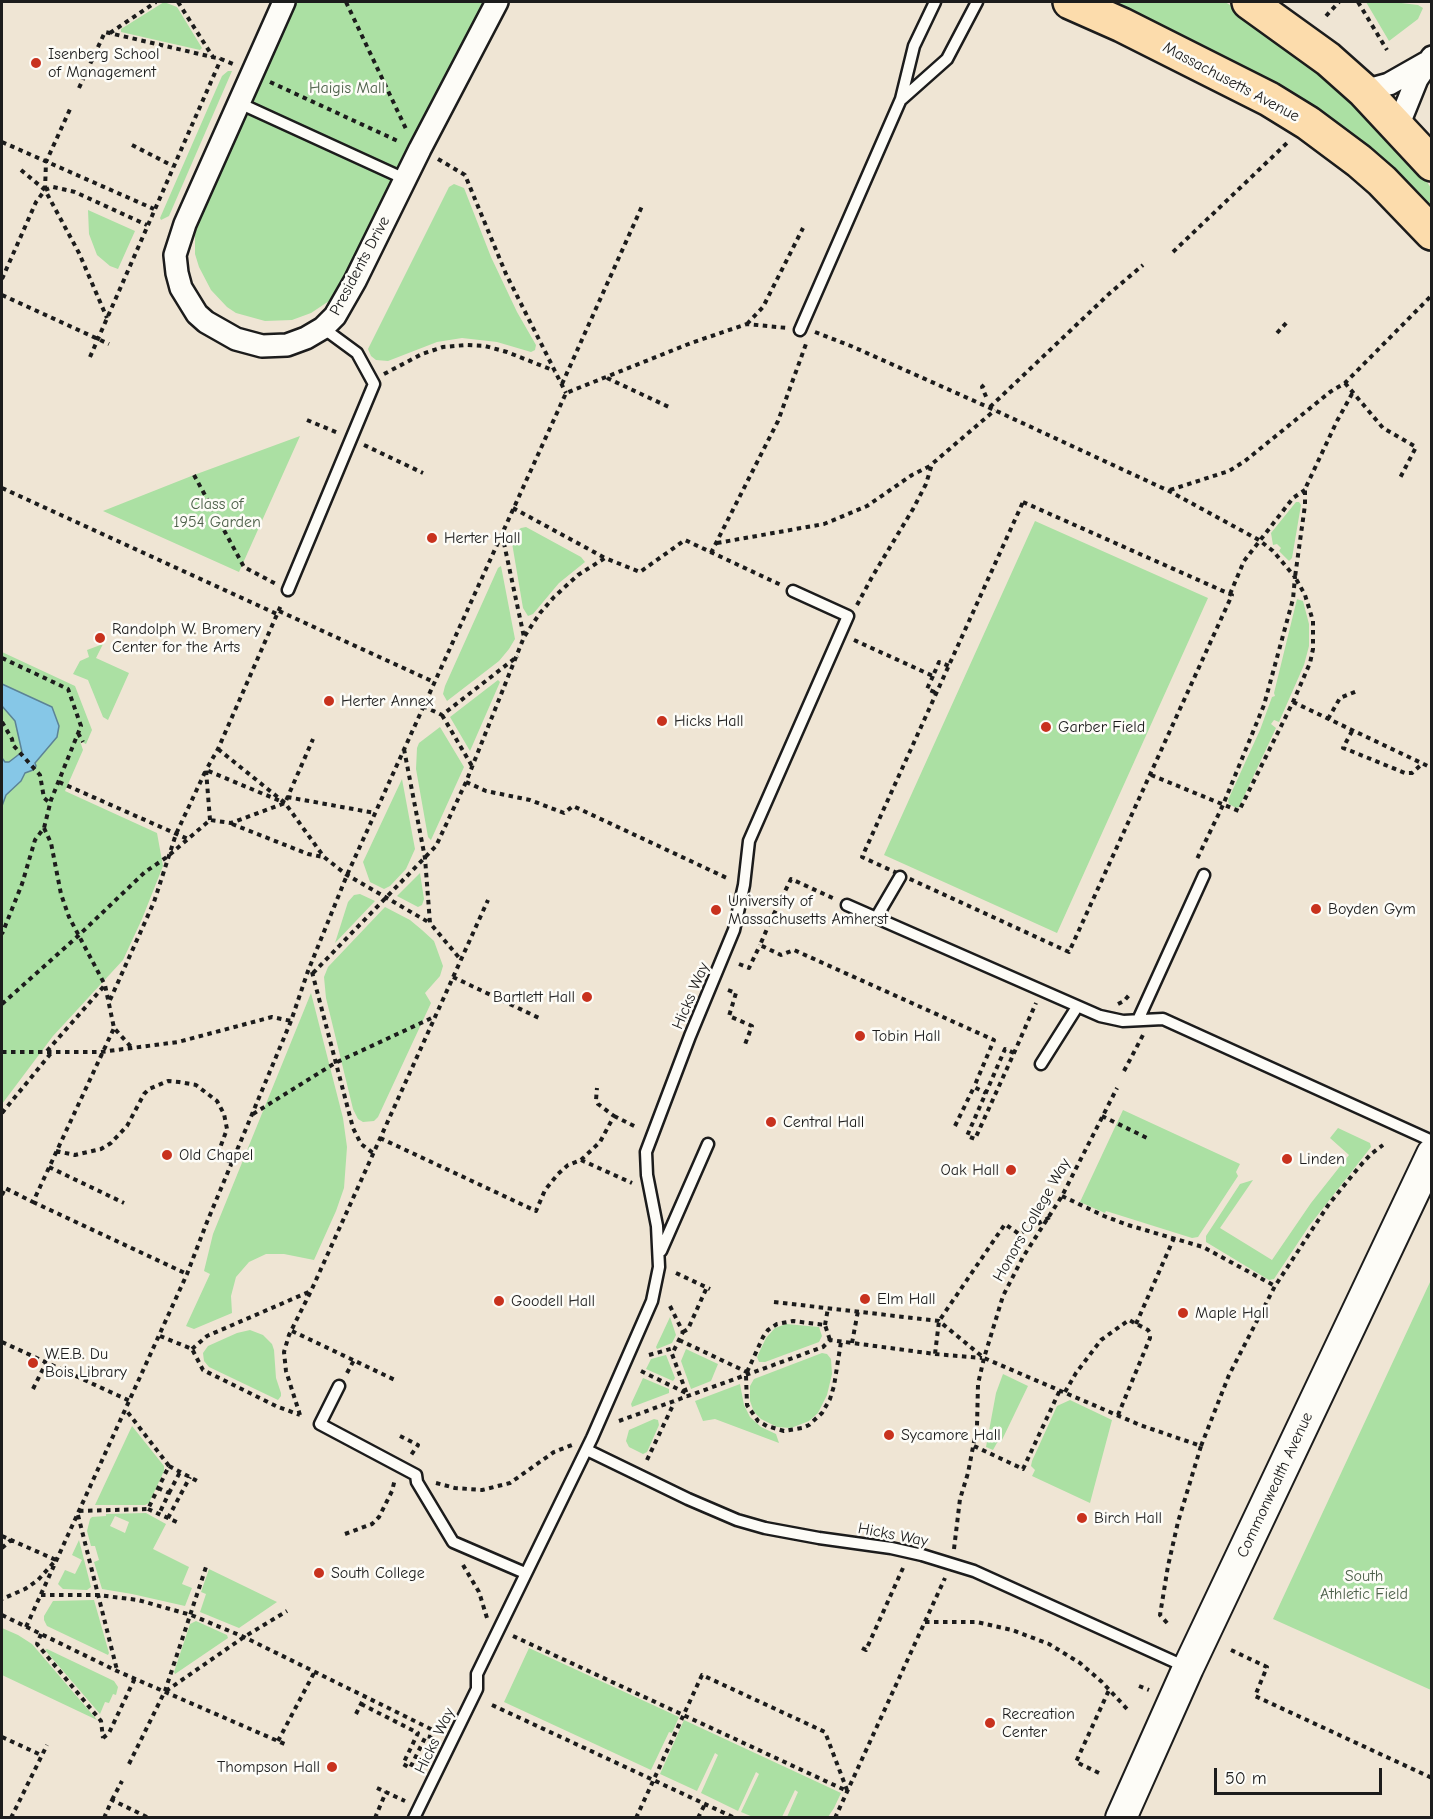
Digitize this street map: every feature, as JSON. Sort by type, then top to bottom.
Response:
[{"type":"main road","name":"Massachusetts Avenue","points":[[1070,2],[1191,58],[1308,123],[1382,181],[1431,233]]},
{"type":"main road","points":[[1249,2],[1328,59],[1364,91],[1431,164]]},
{"type":"main road","name":"Commonwealth Avenue","points":[[1120,1818],[1188,1668],[1431,1154]]},
{"type":"street","name":"Presidents Drive","points":[[284,2],[179,240],[175,255],[181,288],[196,314],[236,339],[262,345],[287,345],[306,338],[323,328],[335,316],[346,299],[497,2]]},
{"type":"street","points":[[1364,91],[1389,84],[1429,60]]},
{"type":"street","points":[[1398,126],[1417,79],[1429,60]]},
{"type":"lane","points":[[805,330],[901,99],[914,46],[935,2]]},
{"type":"lane","points":[[901,99],[947,59],[977,2]]},
{"type":"lane","points":[[239,103],[405,179]]},
{"type":"lane","points":[[288,590],[374,384],[357,353],[323,328]]},
{"type":"lane","points":[[793,591],[848,616]]},
{"type":"lane","name":"Hicks Way","points":[[414,1818],[477,1689],[477,1674],[652,1301],[657,1281],[657,1226],[646,1152],[690,1036],[736,926],[749,841],[848,616]]},
{"type":"lane","points":[[1138,1020],[1204,875]]},
{"type":"lane","points":[[876,918],[900,876]]},
{"type":"lane","points":[[844,903],[1077,1007],[1115,1020],[1162,1019],[1431,1141]]},
{"type":"lane","points":[[1041,1064],[1077,1007]]},
{"type":"lane","points":[[658,1257],[708,1144]]},
{"type":"lane","points":[[339,1386],[320,1424],[416,1475],[417,1482],[453,1542],[525,1573]]},
{"type":"lane","name":"Hicks Way","points":[[583,1446],[688,1499],[737,1520],[765,1528],[891,1548],[974,1571],[1188,1668]]},
{"type":"path","points":[[109,33],[156,2]]},
{"type":"path","points":[[178,2],[214,58]]},
{"type":"path","points":[[346,2],[410,138]]},
{"type":"path","points":[[1326,16],[1339,2]]},
{"type":"path","points":[[1358,2],[1387,50]]},
{"type":"path","points":[[79,88],[105,32],[221,59],[236,66]]},
{"type":"path","points":[[90,357],[221,59]]},
{"type":"path","points":[[262,78],[405,143]]},
{"type":"path","points":[[45,190],[46,162],[70,107]]},
{"type":"path","points":[[1173,252],[1291,139]]},
{"type":"path","points":[[2,142],[154,209]]},
{"type":"path","points":[[132,145],[173,166]]},
{"type":"path","points":[[436,158],[465,174],[506,274],[566,393]]},
{"type":"path","points":[[21,170],[45,190],[79,253],[107,318]]},
{"type":"path","points":[[2,279],[36,202],[45,190],[53,187],[75,192],[147,225]]},
{"type":"path","points":[[562,384],[643,204]]},
{"type":"path","points":[[747,324],[763,307],[803,228]]},
{"type":"path","points":[[990,408],[1110,293],[1143,265]]},
{"type":"path","points":[[2,295],[109,344]]},
{"type":"path","points":[[1169,490],[1229,471],[1245,461],[1330,392],[1345,383],[1431,295]]},
{"type":"path","points":[[1277,333],[1288,321]]},
{"type":"path","points":[[26,1627],[187,1274],[311,972],[347,875],[566,393],[691,343],[747,324],[805,330],[851,346],[1169,490],[1259,540],[1273,551],[1295,577],[1310,608],[1314,636],[1313,649],[1310,663],[1293,702],[1239,811],[1151,775]]},
{"type":"path","points":[[711,553],[778,421],[805,330]]},
{"type":"path","points":[[372,380],[422,354],[443,347],[466,345],[485,346],[507,352],[556,372]]},
{"type":"path","points":[[606,378],[671,408]]},
{"type":"path","points":[[1345,383],[1383,428],[1416,447],[1400,478]]},
{"type":"path","points":[[984,385],[982,387],[987,399]]},
{"type":"path","points":[[1192,869],[1223,805],[1263,705],[1293,599],[1305,489],[1353,392]]},
{"type":"path","points":[[716,543],[824,524],[867,506],[932,464],[995,410]]},
{"type":"path","points":[[848,616],[858,604],[914,509],[926,484],[932,464]]},
{"type":"path","points":[[110,1000],[154,902],[176,834],[218,749],[288,590],[244,567],[194,475]]},
{"type":"path","points":[[2,488],[434,682]]},
{"type":"path","points":[[1230,594],[1023,501],[862,857],[1069,952],[1232,595],[1230,594],[1244,561],[1293,498],[1305,489]]},
{"type":"path","points":[[513,508],[605,558],[640,572],[685,540],[793,591]]},
{"type":"path","points":[[502,533],[524,637]]},
{"type":"path","points":[[311,972],[435,846],[466,782],[524,637],[554,597],[578,575],[605,558]]},
{"type":"path","points":[[840,633],[933,676]]},
{"type":"path","points":[[442,715],[518,656]]},
{"type":"path","points":[[2,658],[68,689],[81,726],[50,803],[44,828],[35,840],[22,884],[2,933]]},
{"type":"path","points":[[937,693],[927,689],[939,662],[949,666]]},
{"type":"path","points":[[1328,719],[1340,698],[1357,691]]},
{"type":"path","points":[[1293,702],[1431,768]]},
{"type":"path","points":[[423,706],[442,715],[472,767]]},
{"type":"path","points":[[2,722],[18,752],[40,775],[44,798],[50,803]]},
{"type":"path","points":[[1352,730],[1343,748],[1405,773],[1412,773],[1422,764]]},
{"type":"path","points":[[78,733],[83,742]]},
{"type":"path","points":[[231,823],[285,802],[313,739]]},
{"type":"path","points":[[404,748],[425,858],[430,923]]},
{"type":"path","points":[[218,749],[285,802],[324,857],[347,875],[430,923],[460,960]]},
{"type":"path","points":[[206,770],[285,802]]},
{"type":"path","points":[[206,770],[210,820]]},
{"type":"path","points":[[59,782],[188,839]]},
{"type":"path","points":[[466,782],[486,791],[530,800],[564,813],[573,806],[744,885]]},
{"type":"path","points":[[287,797],[375,813]]},
{"type":"path","points":[[2,1004],[145,872],[167,857],[210,820],[231,823],[308,854],[324,857]]},
{"type":"path","points":[[44,828],[51,843],[61,894],[78,936],[105,985],[110,1000],[114,1028],[132,1048]]},
{"type":"path","points":[[739,964],[749,968],[791,879],[844,903]]},
{"type":"path","points":[[300,1415],[290,1387],[284,1352],[292,1330],[488,900]]},
{"type":"path","points":[[760,918],[770,922]]},
{"type":"path","points":[[760,945],[781,955],[794,950],[994,1040],[955,1126]]},
{"type":"path","points":[[311,972],[353,1128],[362,1144],[373,1153]]},
{"type":"path","points":[[453,977],[539,1018]]},
{"type":"path","points":[[47,1052],[105,985]]},
{"type":"path","points":[[1114,1005],[1124,1001],[1134,988]]},
{"type":"path","points":[[728,990],[736,993],[729,1016],[752,1026],[744,1047]]},
{"type":"path","points":[[1014,1053],[1005,1049],[967,1136],[975,1139],[1014,1053],[1038,1000]]},
{"type":"path","points":[[251,1116],[335,1063],[436,1016]]},
{"type":"path","points":[[2,1052],[101,1052],[178,1042],[272,1017],[291,1021]]},
{"type":"path","points":[[33,1202],[114,1028]]},
{"type":"path","points":[[1124,1071],[1143,1033]]},
{"type":"path","points":[[2,1110],[52,1052]]},
{"type":"path","points":[[56,1151],[75,1155],[101,1149],[111,1143],[127,1126],[144,1094],[157,1085],[178,1082],[196,1086],[217,1101],[224,1114],[227,1129],[217,1156],[232,1162]]},
{"type":"path","points":[[974,1087],[986,1093]]},
{"type":"path","points":[[597,1088],[598,1104],[640,1130],[653,1133]]},
{"type":"path","name":"Honors College Way","points":[[953,1546],[960,1499],[974,1446],[978,1384],[1003,1296],[1023,1257],[1062,1196],[1117,1088]]},
{"type":"path","points":[[380,1138],[536,1211],[545,1190],[558,1174],[568,1165],[581,1160],[600,1142],[614,1116]]},
{"type":"path","points":[[1102,1116],[1149,1139]]},
{"type":"path","points":[[1168,1624],[1160,1615],[1178,1522],[1201,1446],[1229,1375],[1275,1287],[1329,1204],[1359,1167],[1383,1145]]},
{"type":"path","points":[[581,1160],[633,1184],[639,1184]]},
{"type":"path","points":[[49,1167],[124,1203]]},
{"type":"path","points":[[2,1195],[5,1188],[187,1274]]},
{"type":"path","points":[[1062,1196],[1104,1216],[1203,1246],[1275,1287]]},
{"type":"path","points":[[935,1354],[939,1321],[1005,1224],[1018,1234],[1050,1217]]},
{"type":"path","points":[[1136,1324],[1174,1238]]},
{"type":"path","points":[[676,1274],[709,1288],[688,1329],[682,1332],[672,1354],[687,1395]]},
{"type":"path","points":[[192,1349],[207,1336],[311,1291]]},
{"type":"path","points":[[774,1302],[939,1321],[984,1358],[1118,1415],[1201,1446]]},
{"type":"path","points":[[670,1306],[682,1332]]},
{"type":"path","points":[[828,1308],[825,1325],[830,1340]]},
{"type":"path","points":[[852,1343],[858,1311]]},
{"type":"path","points":[[974,1446],[1023,1469],[1062,1391],[1101,1340],[1129,1320],[1148,1330],[1150,1338],[1118,1415]]},
{"type":"path","points":[[825,1325],[793,1321],[772,1326],[763,1337],[748,1374],[747,1405],[758,1421],[784,1431],[809,1425],[822,1413],[830,1399],[841,1342]]},
{"type":"path","points":[[292,1330],[395,1380]]},
{"type":"path","points":[[160,1336],[192,1349],[203,1370],[276,1406],[320,1424]]},
{"type":"path","points":[[679,1340],[748,1374]]},
{"type":"path","points":[[830,1340],[984,1358]]},
{"type":"path","points":[[620,1421],[823,1347],[830,1340]]},
{"type":"path","points":[[2,1342],[130,1401]]},
{"type":"path","points":[[648,1354],[675,1347]]},
{"type":"path","points":[[33,1389],[46,1363]]},
{"type":"path","points":[[641,1371],[687,1395]]},
{"type":"path","points":[[647,1460],[674,1402]]},
{"type":"path","points":[[126,1410],[169,1466],[199,1482]]},
{"type":"path","points":[[400,1436],[418,1445],[410,1455]]},
{"type":"path","points":[[416,1475],[455,1488],[482,1490],[510,1483],[554,1452],[583,1446]]},
{"type":"path","points":[[148,1509],[169,1466]]},
{"type":"path","points":[[159,1514],[180,1472]]},
{"type":"path","points":[[168,1518],[190,1477]]},
{"type":"path","points":[[345,1534],[372,1524],[379,1517],[393,1491],[395,1479]]},
{"type":"path","points":[[158,1488],[169,1493]]},
{"type":"path","points":[[78,1512],[148,1509],[179,1523]]},
{"type":"path","points":[[78,1512],[117,1671]]},
{"type":"path","points":[[2,1536],[56,1560]]},
{"type":"path","points":[[2,1548],[11,1540]]},
{"type":"path","points":[[453,1542],[457,1554],[479,1592],[489,1624]]},
{"type":"path","points":[[2,1599],[25,1589],[38,1580],[56,1560]]},
{"type":"path","points":[[129,1764],[165,1692],[207,1564]]},
{"type":"path","points":[[862,1648],[866,1650],[903,1568]]},
{"type":"path","points":[[835,1818],[946,1575]]},
{"type":"path","points":[[41,1595],[98,1595],[138,1600],[191,1615],[244,1637],[436,1731],[431,1737],[426,1736],[410,1768],[403,1764],[418,1733],[361,1704]]},
{"type":"path","points":[[165,1692],[244,1637],[287,1611]]},
{"type":"path","points":[[2,1616],[117,1671],[287,1745]]},
{"type":"path","points":[[925,1622],[977,1622],[1019,1632],[1049,1644],[1080,1663],[1128,1710]]},
{"type":"path","points":[[41,1634],[36,1644],[101,1721],[103,1738],[109,1733],[135,1678]]},
{"type":"path","points":[[510,1635],[847,1791]]},
{"type":"path","points":[[1231,1650],[1267,1667],[1255,1696],[1431,1778]]},
{"type":"path","points":[[278,1740],[315,1671]]},
{"type":"path","points":[[636,1818],[702,1675],[825,1732],[847,1791]]},
{"type":"path","points":[[1139,1686],[1153,1692]]},
{"type":"path","points":[[1099,1773],[1076,1762],[1109,1690]]},
{"type":"path","points":[[356,1714],[365,1696]]},
{"type":"path","points":[[492,1705],[735,1818]]},
{"type":"path","points":[[2,1737],[41,1755]]},
{"type":"path","points":[[11,1818],[47,1745]]},
{"type":"path","points":[[104,1818],[122,1781]]},
{"type":"path","points":[[377,1788],[400,1799]]},
{"type":"path","points":[[375,1818],[386,1792]]},
{"type":"path","points":[[112,1800],[149,1818]]},
{"type":"path","points":[[698,1818],[705,1804]]},
{"type":"shaded area","name":"University of Massachusetts Amherst","points":[[2,2],[1431,2],[1431,1817],[2,1817]]},
{"type":"green space","points":[[164,2],[177,7],[202,48],[200,50],[121,32],[121,29]]},
{"type":"green space","name":"Haigis Mall","points":[[295,2],[483,2],[341,285],[329,301],[311,313],[292,320],[265,321],[236,313],[211,290],[195,254],[195,235],[199,219]]},
{"type":"green space","points":[[1099,2],[1225,2],[1230,5],[1282,41],[1342,92],[1423,176],[1431,188],[1431,211]]},
{"type":"green space","points":[[1366,2],[1393,2],[1418,5],[1423,8],[1418,19],[1389,41]]},
{"type":"green space","points":[[232,71],[169,216],[161,220],[222,76]]},
{"type":"green space","points":[[454,184],[464,188],[491,257],[517,312],[536,345],[535,350],[531,352],[497,342],[462,338],[437,342],[388,361],[376,360],[368,349],[449,187]]},
{"type":"green space","points":[[88,210],[135,231],[118,269],[110,266],[97,255],[89,234]]},
{"type":"green space","name":"Class of 1954 Garden","points":[[300,436],[239,572],[103,511],[194,475]]},
{"type":"green space","points":[[1296,502],[1301,505],[1292,558],[1289,561],[1279,551],[1281,548],[1277,544],[1273,545],[1271,533]]},
{"type":"green space","name":"Garber Field","points":[[1035,521],[1208,598],[1057,933],[884,855]]},
{"type":"green space","points":[[526,527],[581,557],[585,562],[559,583],[533,614],[528,616],[523,608],[512,543],[515,532]]},
{"type":"green space","points":[[501,566],[515,639],[499,661],[447,701],[443,694],[445,686],[498,568]]},
{"type":"green space","points":[[1297,599],[1303,601],[1309,624],[1309,646],[1304,665],[1279,722],[1274,720],[1271,724],[1276,728],[1239,807],[1236,808],[1229,804],[1228,800],[1260,730],[1272,697],[1275,696]]},
{"type":"green space","points":[[103,644],[96,658],[129,673],[108,720],[103,717],[88,680],[73,674],[80,661],[89,657],[87,650]]},
{"type":"green space","points":[[2,652],[75,686],[92,730],[86,744],[80,741],[83,750],[65,791],[157,833],[163,866],[123,960],[53,1036],[2,1104]]},
{"type":"green space","points":[[498,680],[500,682],[470,751],[450,717]]},
{"type":"green space","points":[[440,727],[464,767],[431,840],[428,837],[416,769],[417,748],[419,743]]},
{"type":"green space","points":[[402,779],[415,849],[406,869],[390,886],[384,889],[370,882],[363,862]]},
{"type":"green space","points":[[420,873],[424,899],[422,905],[418,907],[397,896]]},
{"type":"green space","points":[[360,894],[375,901],[335,943],[348,902],[354,895]]},
{"type":"green space","points":[[385,907],[410,920],[434,941],[443,966],[440,976],[425,993],[431,1003],[378,1117],[374,1121],[363,1122],[358,1119],[353,1109],[326,998],[324,977],[328,967]]},
{"type":"green space","points":[[311,993],[343,1118],[347,1147],[344,1188],[336,1211],[314,1260],[284,1254],[266,1254],[249,1262],[236,1277],[231,1296],[232,1313],[194,1329],[186,1326],[210,1274],[204,1271],[213,1234]]},
{"type":"green space","points":[[1123,1110],[1240,1164],[1236,1172],[1238,1176],[1198,1237],[1192,1238],[1106,1211],[1105,1213],[1080,1202]]},
{"type":"green space","points":[[1338,1128],[1370,1143],[1371,1147],[1309,1226],[1274,1279],[1269,1280],[1206,1242],[1206,1236],[1240,1184],[1253,1180],[1220,1228],[1272,1260],[1311,1203],[1349,1155],[1330,1138]]},
{"type":"green space","name":"South Athletic Field","points":[[1431,1280],[1431,1690],[1273,1619]]},
{"type":"green space","points":[[670,1317],[676,1335],[672,1343],[657,1349],[656,1347]]},
{"type":"green space","points":[[786,1324],[819,1327],[822,1336],[819,1342],[765,1362],[759,1362],[757,1357],[766,1338],[775,1328]]},
{"type":"green space","points":[[250,1330],[263,1335],[272,1344],[276,1378],[281,1393],[278,1400],[209,1367],[204,1361],[203,1353],[208,1346],[237,1333]]},
{"type":"green space","points":[[686,1349],[718,1364],[711,1381],[691,1389],[681,1361]]},
{"type":"green space","points":[[822,1353],[827,1354],[831,1359],[832,1374],[827,1395],[818,1413],[809,1421],[791,1428],[777,1427],[761,1419],[754,1412],[750,1401],[750,1386],[754,1379]]},
{"type":"green space","points":[[666,1355],[675,1378],[673,1381],[646,1369],[651,1359]]},
{"type":"green space","points":[[1003,1374],[1028,1386],[1001,1442],[998,1441],[993,1450],[986,1447],[996,1393]]},
{"type":"green space","points":[[643,1378],[669,1389],[669,1393],[632,1407],[631,1404]]},
{"type":"green space","points":[[740,1384],[744,1405],[750,1417],[761,1427],[776,1434],[779,1443],[715,1419],[703,1421],[695,1401]]},
{"type":"green space","points":[[1070,1400],[1112,1420],[1090,1503],[1032,1476],[1035,1470],[1031,1466],[1032,1461],[1057,1406]]},
{"type":"green space","points":[[654,1419],[658,1420],[659,1425],[647,1452],[643,1454],[629,1447],[626,1441],[629,1430]]},
{"type":"green space","points":[[132,1426],[164,1466],[164,1471],[149,1503],[145,1505],[95,1505]]},
{"type":"green space","points":[[146,1513],[166,1524],[153,1549],[189,1567],[182,1584],[192,1588],[185,1606],[102,1589],[94,1562],[99,1560],[95,1546],[91,1546],[87,1531],[92,1517],[106,1516],[106,1514]],"holes":[[[115,1516],[129,1522],[125,1533],[110,1526]]]},
{"type":"green space","points":[[79,1540],[91,1587],[87,1590],[63,1589],[58,1584],[65,1570],[75,1574],[82,1560],[72,1555]]},
{"type":"green space","points":[[209,1569],[277,1602],[239,1628],[200,1612],[206,1594],[201,1592]]},
{"type":"green space","points":[[94,1600],[108,1655],[47,1626],[44,1620],[53,1601]]},
{"type":"green space","points":[[196,1621],[227,1635],[228,1638],[175,1674],[190,1624]]},
{"type":"green space","points":[[2,1628],[32,1644],[97,1720],[2,1675]]},
{"type":"green space","points":[[529,1648],[679,1717],[672,1733],[669,1732],[651,1770],[504,1702]]},
{"type":"green space","points":[[45,1650],[114,1681],[118,1687],[116,1695],[113,1694],[109,1703],[105,1702],[100,1714]]},
{"type":"green space","points":[[684,1720],[841,1793],[834,1808],[828,1817],[787,1817],[798,1792],[795,1790],[782,1817],[753,1817],[741,1812],[759,1774],[756,1772],[738,1811],[701,1793],[718,1755],[715,1753],[697,1791],[660,1774]]},
{"type":"water","points":[[2,684],[52,707],[59,726],[57,737],[35,763],[33,770],[25,773],[21,781],[6,795],[2,806],[2,758],[5,762],[9,762],[22,752],[15,721],[2,706]]},
{"type":"place","name":"Isenberg School of Management","points":[[36,63]]},
{"type":"place","name":"Herter Hall","points":[[432,538]]},
{"type":"place","name":"Randolph W. Bromery Center for the Arts","points":[[100,638]]},
{"type":"place","name":"Herter Annex","points":[[329,701]]},
{"type":"place","name":"Hicks Hall","points":[[662,721]]},
{"type":"place","name":"Garber Field","points":[[1046,727]]},
{"type":"place","name":"Boyden Gym","points":[[1316,909]]},
{"type":"place","name":"University of Massachusetts Amherst","points":[[716,910]]},
{"type":"place","name":"Bartlett Hall","points":[[587,997]]},
{"type":"place","name":"Tobin Hall","points":[[860,1036]]},
{"type":"place","name":"Central Hall","points":[[771,1122]]},
{"type":"place","name":"Old Chapel","points":[[167,1155]]},
{"type":"place","name":"Linden","points":[[1287,1159]]},
{"type":"place","name":"Oak Hall","points":[[1011,1170]]},
{"type":"place","name":"Elm Hall","points":[[865,1299]]},
{"type":"place","name":"Goodell Hall","points":[[499,1301]]},
{"type":"place","name":"Maple Hall","points":[[1183,1313]]},
{"type":"place","name":"W.E.B. Du Bois Library","points":[[33,1363]]},
{"type":"place","name":"Sycamore Hall","points":[[889,1435]]},
{"type":"place","name":"Birch Hall","points":[[1082,1518]]},
{"type":"place","name":"South College","points":[[319,1573]]},
{"type":"place","name":"Recreation Center","points":[[990,1723]]},
{"type":"place","name":"Thompson Hall","points":[[332,1767]]}]
